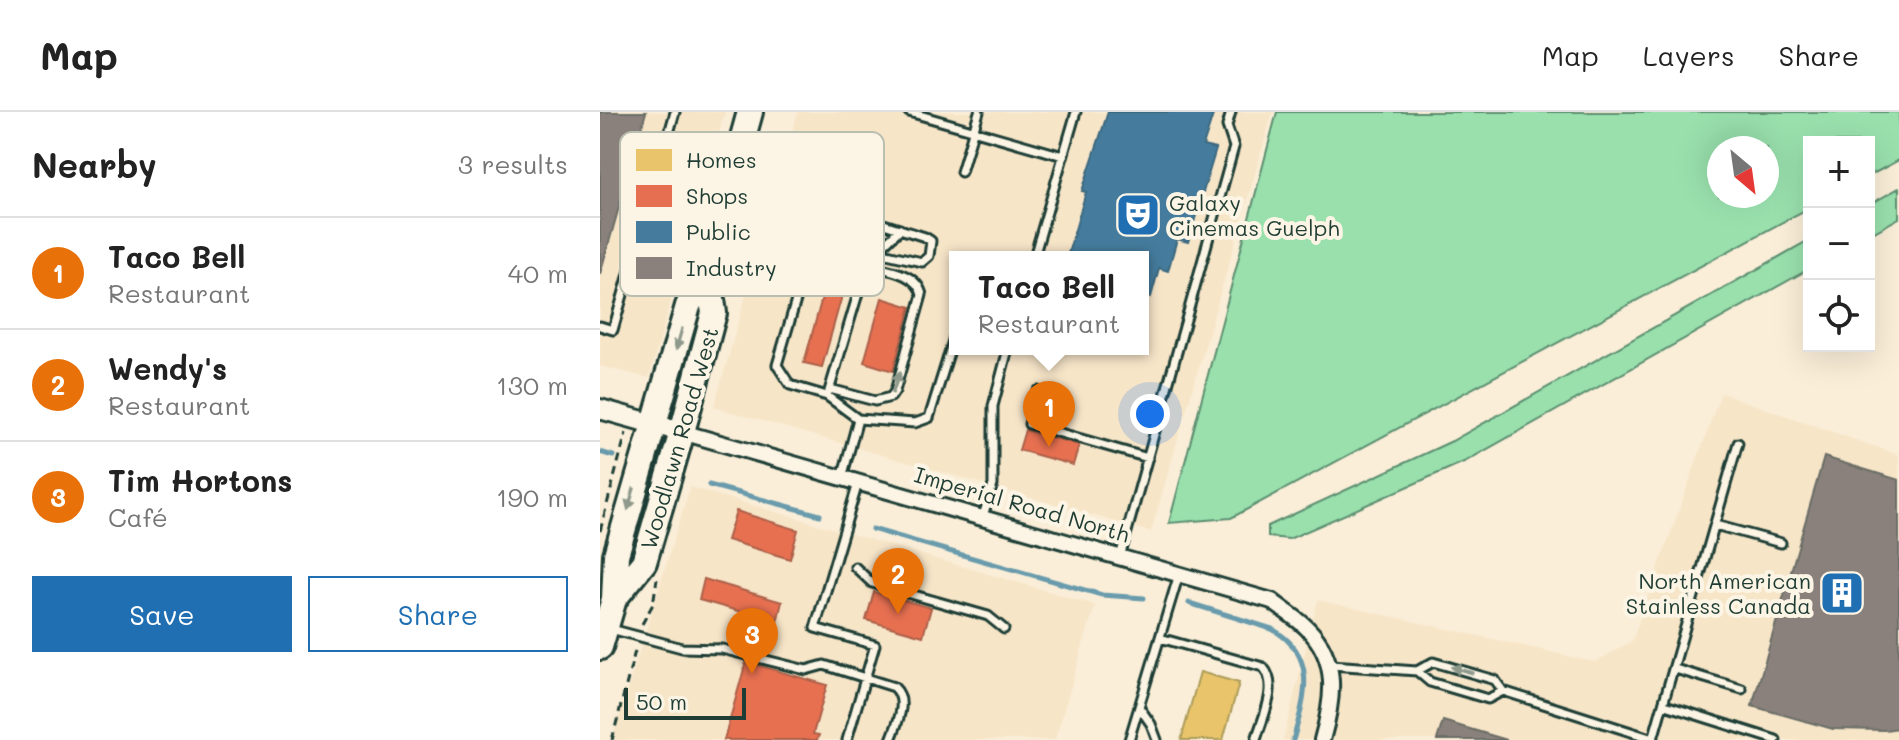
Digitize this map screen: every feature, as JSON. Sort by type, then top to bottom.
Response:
[{"type":"main road","name":"Woodlawn Road West","points":[[744,132],[750,112]]},
{"type":"main road","name":"Woodlawn Road West","points":[[603,637],[614,599],[616,555],[642,421],[693,296]]},
{"type":"main road","name":"Woodlawn Road West","points":[[614,599],[644,562],[714,313],[711,296]]},
{"type":"street","name":"Imperial Road North","points":[[600,409],[1272,601],[1309,630],[1331,665]]},
{"type":"street","points":[[1322,740],[1331,707],[1331,665]]},
{"type":"lane","points":[[669,132],[675,112]]},
{"type":"lane","points":[[909,112],[1063,156]]},
{"type":"lane","points":[[961,172],[979,112]]},
{"type":"lane","points":[[1036,251],[1076,112]]},
{"type":"lane","points":[[1120,557],[1234,147],[1227,126],[1231,112]]},
{"type":"lane","points":[[884,224],[931,241],[929,256],[922,262],[884,254]]},
{"type":"lane","points":[[884,246],[900,229]]},
{"type":"lane","points":[[797,296],[777,365],[790,385],[875,401],[891,397],[922,295],[920,285],[912,278],[884,269]]},
{"type":"lane","points":[[600,326],[613,330],[623,296]]},
{"type":"lane","points":[[828,392],[857,296]]},
{"type":"lane","points":[[828,392],[858,419],[915,423],[929,418],[949,353]]},
{"type":"lane","points":[[982,519],[993,485],[993,406],[1006,355]]},
{"type":"lane","points":[[1038,391],[1029,424],[1148,458]]},
{"type":"lane","points":[[842,478],[858,419]]},
{"type":"lane","points":[[1331,665],[1417,671],[1433,662],[1495,680],[1503,691],[1654,740],[1738,443]]},
{"type":"lane","points":[[847,740],[875,645],[815,628],[858,483]]},
{"type":"lane","points":[[1715,525],[1781,543]]},
{"type":"lane","points":[[855,567],[872,583],[988,616],[1004,629]]},
{"type":"lane","points":[[1129,740],[1179,574]]},
{"type":"lane","points":[[603,637],[638,637],[682,648],[722,649],[806,670],[824,665],[894,687],[900,692],[902,704],[891,740]]},
{"type":"lane","points":[[1160,638],[1263,667],[1270,674],[1272,684],[1256,740]]},
{"type":"lane","points":[[1675,669],[1742,689]]},
{"type":"lane","points":[[1417,671],[1430,682],[1488,699],[1503,691]]},
{"type":"lane","points":[[1665,705],[1776,740]]},
{"type":"lane","points":[[1139,707],[1157,740]]},
{"type":"path","points":[[600,531],[642,421]]},
{"type":"path","points":[[612,740],[644,616],[653,604],[660,568]]},
{"type":"shaded area","points":[[600,112],[725,112],[719,132],[620,132],[620,296],[672,296],[649,378],[600,366]]},
{"type":"shaded area","points":[[798,112],[1273,112],[1151,532],[714,407],[746,296],[884,296],[884,132],[792,132]]},
{"type":"shaded area","points":[[1721,393],[1899,455],[1899,740],[1283,740],[1318,600],[1595,662],[1632,641]]},
{"type":"shaded area","points":[[690,487],[1095,605],[1055,740],[612,740]]},
{"type":"green space","points":[[1277,112],[1899,112],[1899,160],[1875,173],[1875,136],[1803,136],[1803,211],[1231,518],[1169,523]]},
{"type":"green space","points":[[1899,188],[1899,218],[1875,232],[1875,208],[1875,202]]},
{"type":"green space","points":[[1803,243],[1803,272],[1466,461],[1289,539],[1268,537],[1268,526],[1452,441]]},
{"type":"building: Homes","points":[[1200,672],[1239,683],[1223,740],[1181,740]]},
{"type":"building: Shops","points":[[823,296],[842,296],[822,367],[804,363]]},
{"type":"building: Shops","points":[[882,298],[911,307],[893,371],[864,362]]},
{"type":"building: Shops","points":[[1025,430],[1079,445],[1073,465],[1019,450]]},
{"type":"building: Shops","points":[[736,511],[798,530],[790,559],[727,540]]},
{"type":"building: Shops","points":[[704,579],[782,602],[777,622],[699,600]]},
{"type":"building: Shops","points":[[874,592],[931,608],[923,636],[866,620]]},
{"type":"building: Shops","points":[[746,662],[827,685],[813,734],[819,735],[817,740],[724,740]]},
{"type":"building: Public","name":"Galaxy Cinemas Guelph","points":[[1108,112],[1204,112],[1213,115],[1203,146],[1216,149],[1188,242],[1177,239],[1168,271],[1159,268],[1151,297],[1149,251],[1069,251],[1086,192],[1082,191]]},
{"type":"building: Industry","points":[[600,112],[646,112],[640,132],[620,132],[620,204],[600,274]]},
{"type":"building: Industry","name":"North American Stainless Canada","points":[[1824,457],[1899,480],[1899,728],[1833,729],[1752,706]]},
{"type":"building: Industry","points":[[1443,721],[1507,740],[1437,740]]},
{"type":"waterway","points":[[600,452],[613,456]]},
{"type":"waterway","points":[[709,485],[820,515]]},
{"type":"waterway","points":[[872,529],[1102,595],[1144,598]]},
{"type":"waterway","points":[[1189,603],[1272,629],[1297,651],[1305,678],[1293,740]]},
{"type":"place","name":"Galaxy Cinemas Guelph","points":[[1138,215]]},
{"type":"place","name":"Taco Bell","points":[[1049,447]]},
{"type":"place","name":"North American Stainless Canada","points":[[1842,593]]},
{"type":"place","name":"Wendy's","points":[[898,614]]},
{"type":"place","name":"Tim Hortons","points":[[752,674]]}]
